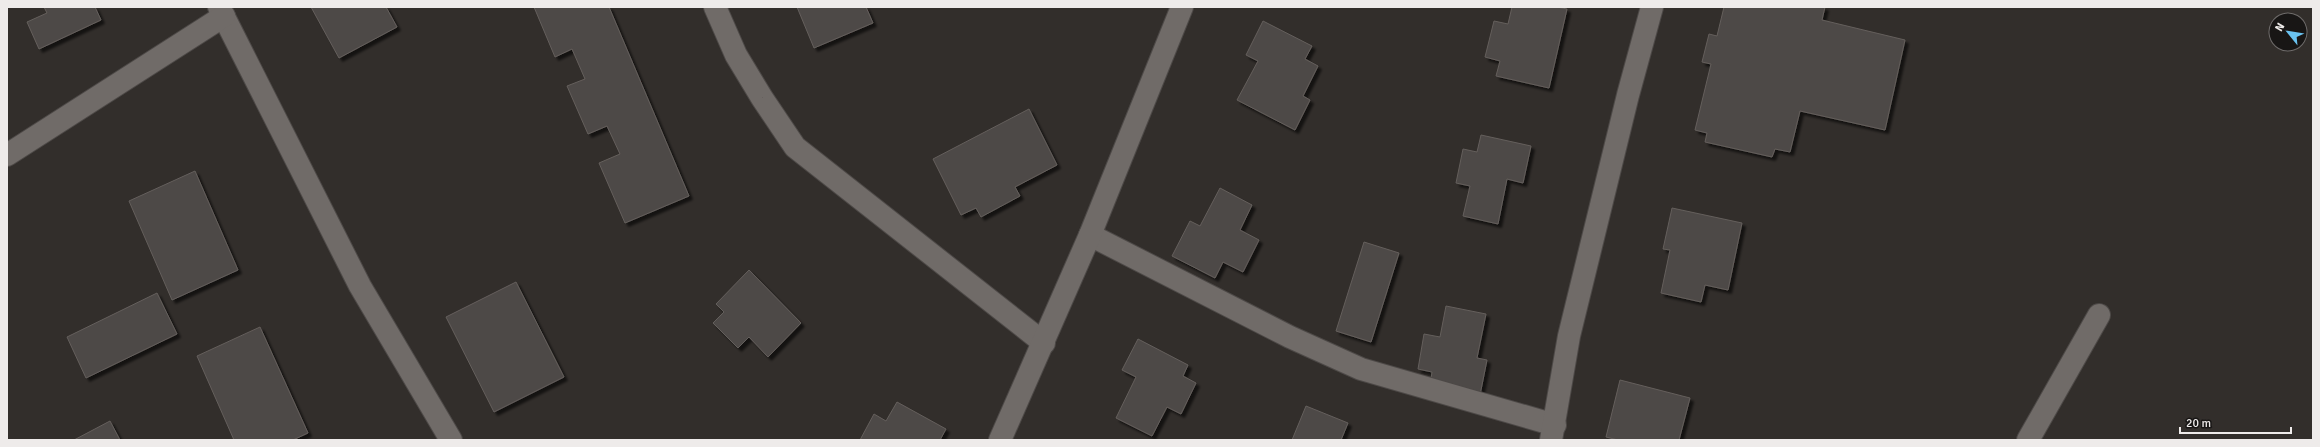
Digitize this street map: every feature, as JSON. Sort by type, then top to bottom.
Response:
[{"type":"street","points":[[715,7],[736,55],[762,98],[796,147],[1044,342]]},
{"type":"street","points":[[1000,440],[1090,236],[1182,7]]},
{"type":"street","points":[[1090,236],[1290,337],[1361,369],[1553,433],[1569,336],[1628,95],[1652,7]]},
{"type":"street","points":[[7,155],[221,12],[360,286],[451,440]]},
{"type":"street","points":[[2028,440],[2099,315]]},
{"type":"building","points":[[44,7],[95,7],[101,20],[39,49],[27,22],[47,13]]},
{"type":"building","points":[[311,7],[386,7],[397,27],[339,58]]},
{"type":"building","points":[[534,7],[609,7],[689,196],[625,223],[599,163],[620,154],[607,126],[588,134],[567,86],[585,79],[572,49],[555,57]]},
{"type":"building","points":[[797,7],[866,7],[873,23],[814,48]]},
{"type":"building","points":[[1512,7],[1557,7],[1567,9],[1549,88],[1496,76],[1500,61],[1485,57],[1494,21],[1508,24]]},
{"type":"building","points":[[1724,7],[1825,7],[1822,20],[1905,40],[1885,130],[1800,111],[1790,152],[1775,149],[1772,157],[1705,142],[1707,133],[1695,130],[1711,64],[1702,62],[1709,34],[1717,36]]},
{"type":"building","points":[[1263,21],[1312,46],[1305,59],[1318,66],[1303,96],[1310,100],[1295,130],[1237,100],[1258,61],[1246,55]]},
{"type":"building","points":[[1029,109],[1057,165],[1015,187],[1020,196],[981,217],[976,208],[961,215],[933,159]]},
{"type":"building","points":[[1481,135],[1531,146],[1523,183],[1507,179],[1498,224],[1463,216],[1470,186],[1456,183],[1463,149],[1477,152]]},
{"type":"building","points":[[195,171],[238,270],[172,300],[129,201]]},
{"type":"building","points":[[1220,188],[1252,205],[1240,230],[1259,240],[1243,272],[1223,262],[1215,278],[1172,256],[1190,221],[1200,226]]},
{"type":"building","points":[[1672,208],[1742,223],[1728,290],[1705,285],[1701,302],[1661,293],[1670,250],[1663,249]]},
{"type":"building","points":[[1364,242],[1399,253],[1371,342],[1336,331]]},
{"type":"building","points":[[749,270],[801,323],[768,357],[749,337],[738,348],[713,323],[724,312],[716,304]]},
{"type":"building","points":[[516,282],[564,377],[494,412],[446,317]]},
{"type":"building","points":[[157,293],[177,334],[86,378],[67,337]]},
{"type":"building","points":[[1446,306],[1486,314],[1477,358],[1487,360],[1480,395],[1430,386],[1432,372],[1418,369],[1424,334],[1440,337]]},
{"type":"building","points":[[260,327],[308,433],[293,440],[234,440],[197,356]]},
{"type":"building","points":[[1138,339],[1188,365],[1183,376],[1196,383],[1181,414],[1167,407],[1152,436],[1116,418],[1136,377],[1122,370]]},
{"type":"building","points":[[1620,380],[1690,398],[1679,440],[1618,440],[1606,437]]},
{"type":"building","points":[[897,402],[946,429],[940,440],[860,440],[874,414],[886,421]]},
{"type":"building","points":[[1306,406],[1348,423],[1341,440],[1292,440]]},
{"type":"building","points":[[110,421],[120,440],[74,440]]}]
